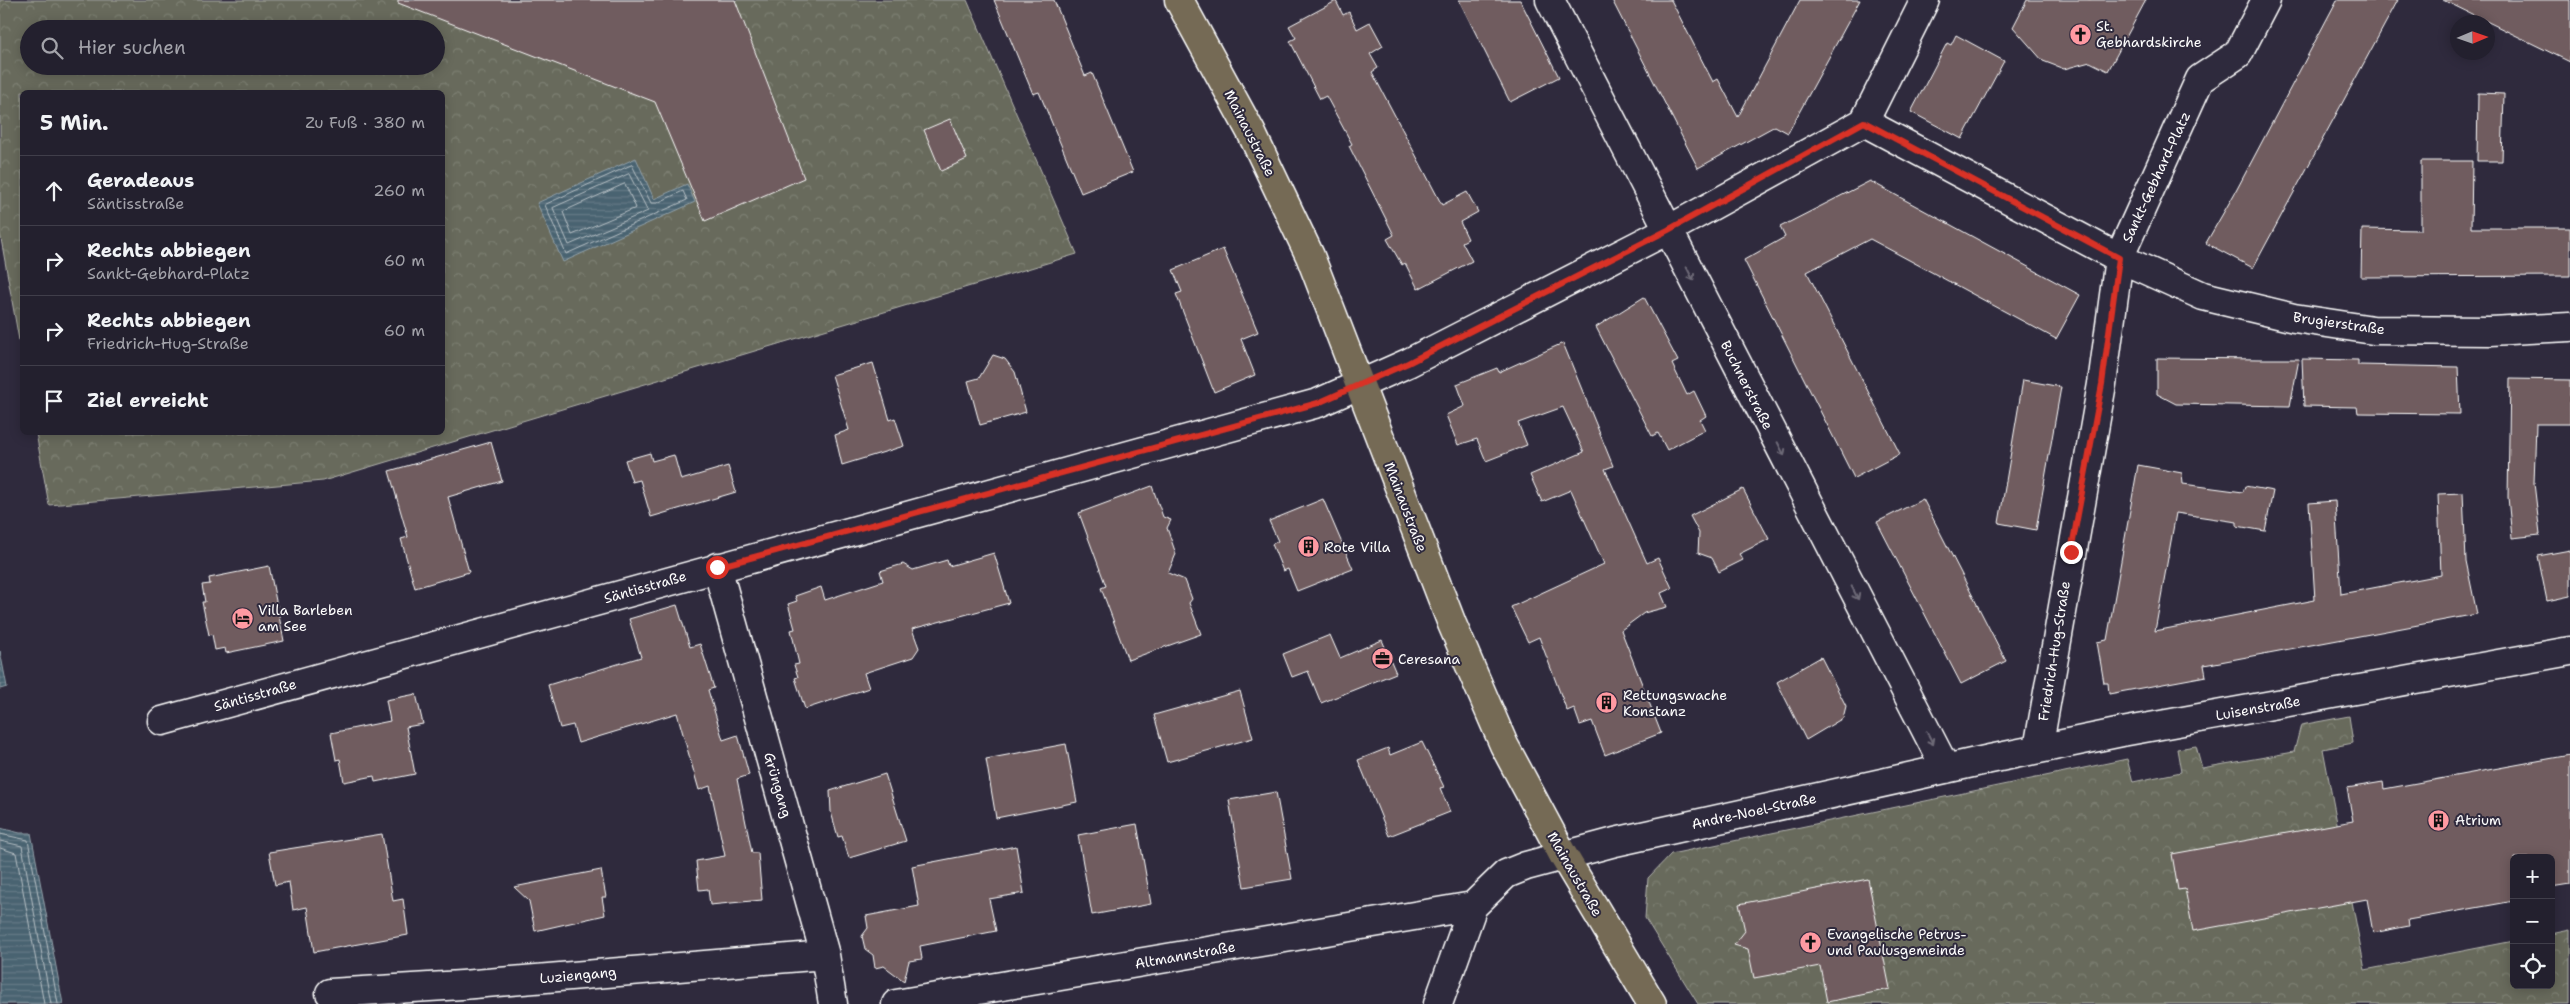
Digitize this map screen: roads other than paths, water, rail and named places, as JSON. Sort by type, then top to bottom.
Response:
[{"type":"main road","name":"Mainaustraße","points":[[1178,0],[1251,132],[1310,256],[1452,624],[1504,745],[1563,855],[1652,1004]]},
{"type":"street","name":"Buchnerstraße","points":[[1550,0],[1946,769]]},
{"type":"street","points":[[1864,122],[1925,0]]},
{"type":"street","name":"Sankt-Gebhard-Platz","points":[[1864,122],[2119,258],[2200,79],[2238,54],[2266,0]]},
{"type":"street","name":"Säntisstraße","points":[[162,721],[1318,403],[1408,363],[1668,230],[1864,122]]},
{"type":"street","name":"Brugierstraße","points":[[2119,258],[2203,296],[2294,318],[2373,330],[2490,331],[2570,327]]},
{"type":"street","name":"Friedrich-Hug-Straße","points":[[2038,749],[2102,384],[2119,258]]},
{"type":"street","name":"Grüngang","points":[[717,567],[825,955],[833,1004]]},
{"type":"street","name":"Luisenstraße","points":[[1946,769],[2038,749],[2570,651]]},
{"type":"street","name":"Andre-Noel-Straße","points":[[1473,906],[1506,874],[1563,855],[1946,769]]},
{"type":"street","points":[[1438,1004],[1473,906]]},
{"type":"street","name":"Altmannstraße","points":[[896,1004],[1473,906]]},
{"type":"street","name":"Luziengang","points":[[330,993],[502,982],[825,955]]},
{"type":"water","points":[[636,158],[654,199],[687,184],[695,202],[563,262],[537,203]]},
{"type":"water","points":[[0,651],[7,687],[0,689]]},
{"type":"water","points":[[0,828],[20,833],[31,833],[63,1004],[0,1004]]},
{"type":"place","name":"St. Gebhardskirche","points":[[2080,34]]},
{"type":"place","name":"Rote Villa","points":[[1308,547]]},
{"type":"place","name":"Villa Barleben am See","points":[[242,618]]},
{"type":"place","name":"Ceresana","points":[[1382,659]]},
{"type":"place","name":"Rettungswache Konstanz","points":[[1607,703]]},
{"type":"place","name":"Atrium","points":[[2439,820]]},
{"type":"place","name":"Evangelische Petrus- und Paulusgemeinde","points":[[1811,942]]}]
